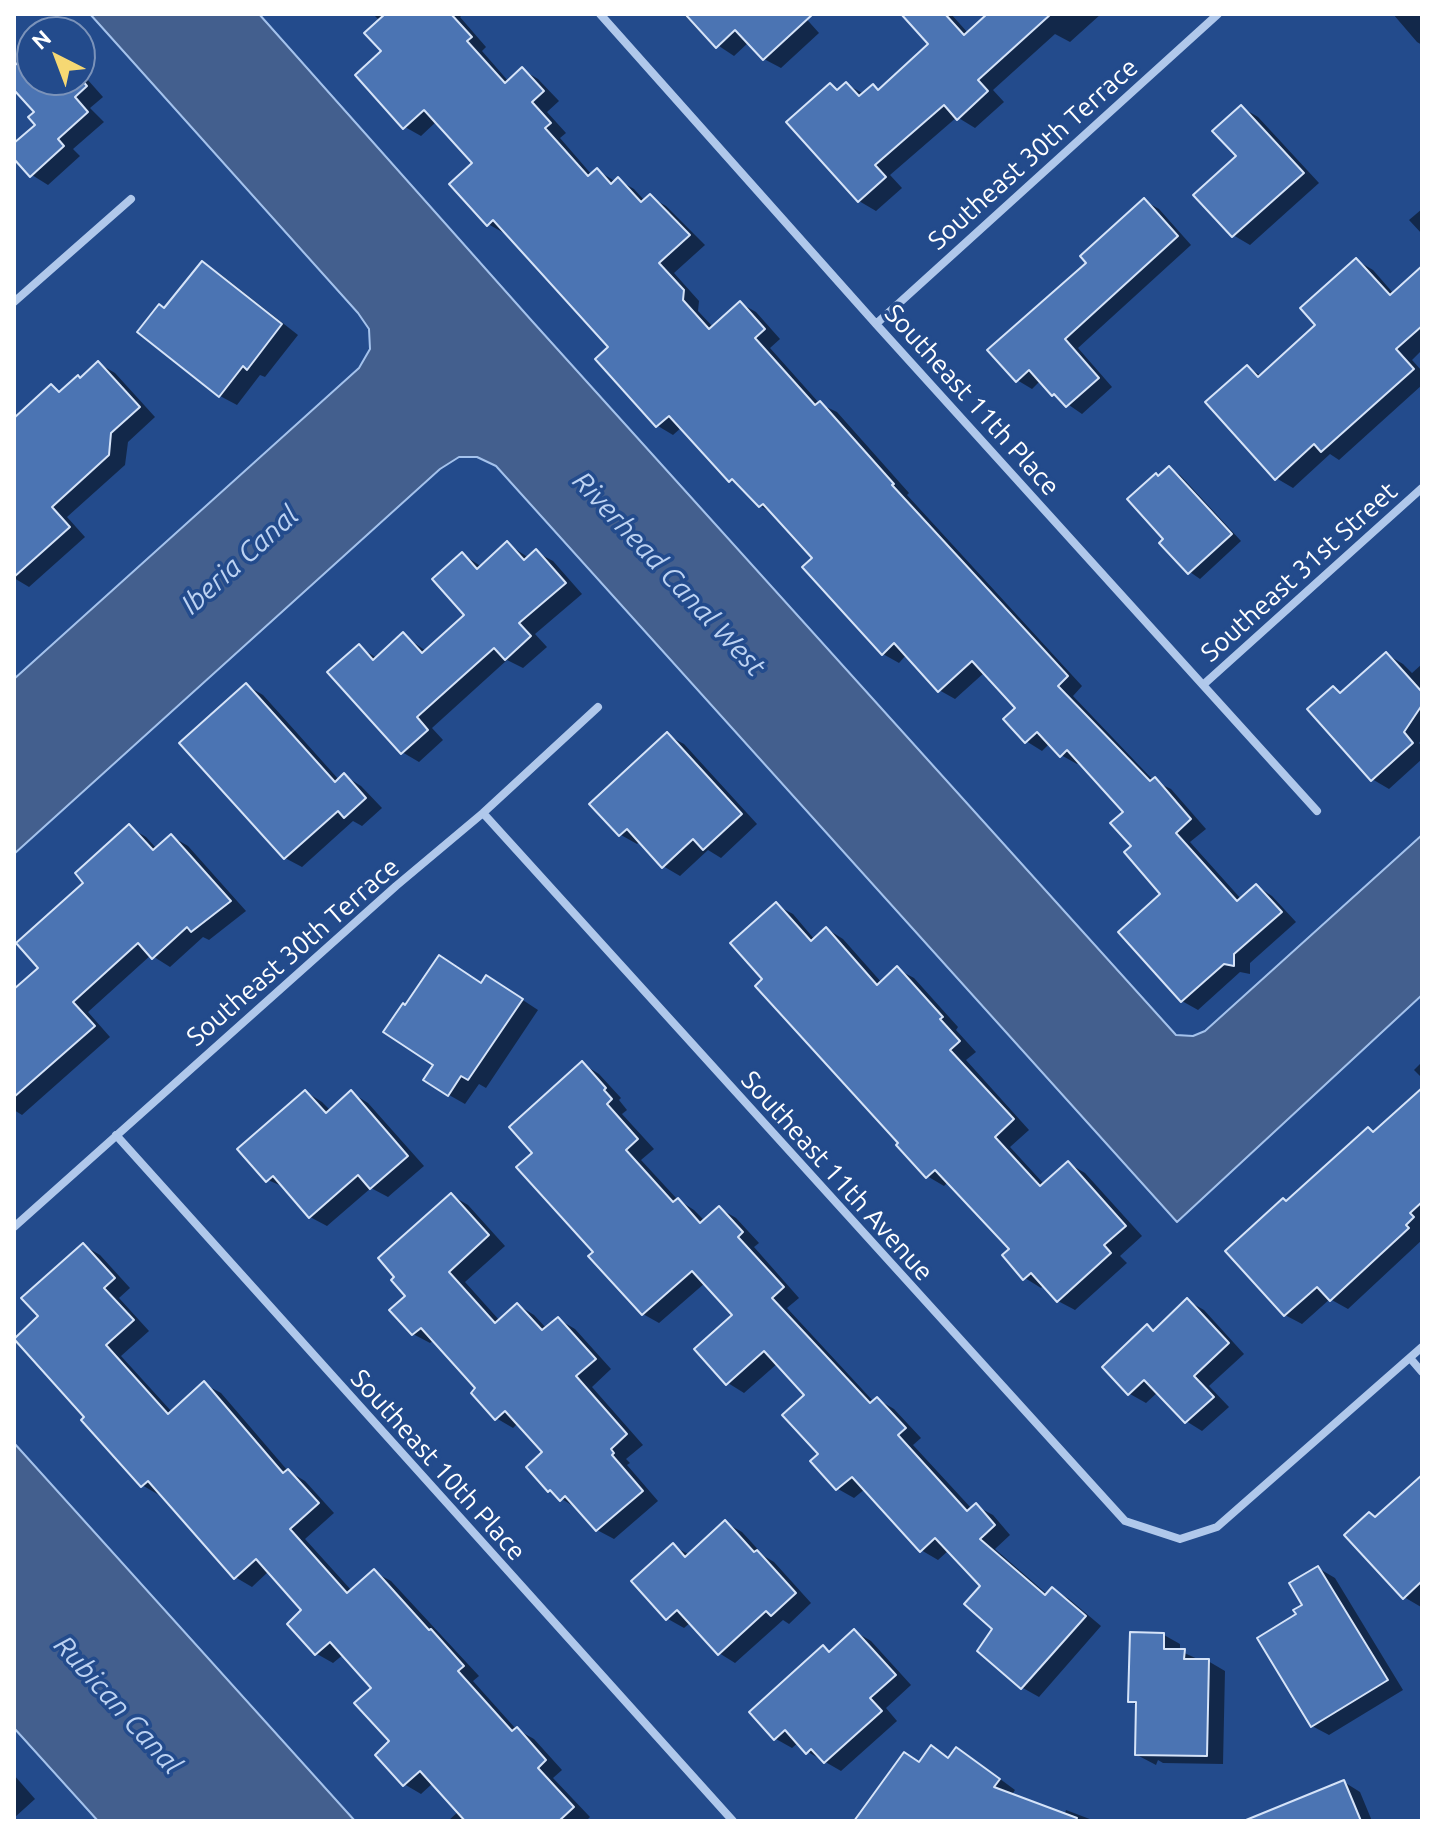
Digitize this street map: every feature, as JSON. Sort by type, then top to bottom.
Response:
[{"type":"street","name":"Southeast 11th Place","points":[[600,14],[1317,811]]},
{"type":"street","name":"Southeast 30th Terrace","points":[[876,324],[1218,14]]},
{"type":"street","points":[[16,297],[131,199]]},
{"type":"street","name":"Southeast 31st Street","points":[[1203,685],[1422,488]]},
{"type":"street","name":"Southeast 30th Terrace","points":[[14,1227],[396,886],[483,813],[598,707]]},
{"type":"street","name":"Southeast 11th Avenue","points":[[483,813],[1125,1521],[1180,1539],[1217,1527],[1410,1358]]},
{"type":"street","name":"Southeast 10th Place","points":[[116,1135],[733,1821]]},
{"type":"street","points":[[1422,1347],[1410,1358],[1422,1372]]},
{"type":"water","points":[[90,14],[259,14],[1176,1035],[1193,1036],[1205,1031],[1422,835],[1422,995],[1177,1222],[496,466],[477,457],[459,457],[440,469],[14,854],[14,679],[359,368],[370,349],[369,329],[358,313],[96,21],[96,16]]},
{"type":"water","name":"Rubican Canal","points":[[14,1443],[355,1821],[98,1821],[14,1728]]},
{"type":"building","points":[[385,14],[451,14],[472,37],[467,41],[505,83],[522,67],[544,91],[532,102],[551,123],[545,128],[588,176],[597,168],[611,184],[618,177],[641,202],[650,194],[690,235],[659,263],[684,290],[683,300],[709,329],[740,301],[765,329],[755,338],[815,405],[820,401],[892,485],[1068,676],[1058,686],[1150,781],[1155,777],[1191,819],[1176,833],[1237,901],[1256,884],[1282,912],[1234,954],[1234,966],[1224,964],[1181,1002],[1118,932],[1160,894],[1124,852],[1131,846],[1110,823],[1123,812],[1067,750],[1060,757],[1037,732],[1025,743],[1003,719],[1015,708],[972,661],[938,692],[894,643],[882,655],[802,567],[812,558],[763,504],[759,507],[732,479],[729,482],[669,416],[656,427],[595,359],[608,347],[493,220],[487,226],[449,184],[472,163],[424,110],[403,129],[355,75],[381,51],[364,33]]},
{"type":"building","points":[[685,14],[813,14],[763,60],[735,30],[716,48]]},
{"type":"building","points":[[901,14],[945,14],[964,35],[987,14],[1051,14],[978,80],[988,91],[957,120],[944,105],[875,165],[886,177],[858,202],[786,122],[830,83],[837,90],[846,82],[859,96],[873,84],[878,90],[928,44]]},
{"type":"building","points":[[16,64],[16,92],[14,90]]},
{"type":"building","points":[[19,96],[76,96],[88,112],[58,139],[64,146],[30,177],[14,159],[14,143],[35,125],[28,117],[34,112]]},
{"type":"building","points":[[1241,105],[1304,173],[1232,237],[1193,195],[1236,156],[1212,131]]},
{"type":"building","points":[[1144,198],[1178,236],[1065,339],[1099,378],[1066,407],[1029,370],[1016,382],[987,350],[1086,263],[1080,256]]},
{"type":"building","points":[[1356,258],[1390,295],[1422,266],[1422,326],[1396,349],[1414,369],[1321,452],[1314,444],[1275,480],[1205,402],[1247,365],[1258,377],[1315,325],[1300,308]]},
{"type":"building","points":[[202,261],[282,324],[247,370],[243,366],[219,397],[137,332],[159,304],[164,308]]},
{"type":"building","points":[[98,361],[140,407],[111,433],[109,455],[52,507],[70,527],[14,577],[14,418],[51,384],[59,392]]},
{"type":"building","points":[[1169,466],[1232,534],[1188,574],[1159,543],[1163,539],[1127,499],[1156,473],[1158,476]]},
{"type":"building","points":[[507,541],[524,560],[536,549],[566,583],[519,623],[531,636],[505,660],[494,648],[417,717],[428,730],[401,754],[327,672],[359,644],[373,660],[403,632],[422,653],[464,615],[432,579],[462,552],[477,569]]},
{"type":"building","points":[[1386,652],[1422,692],[1422,705],[1404,732],[1413,743],[1371,781],[1307,709],[1333,686],[1340,693]]},
{"type":"building","points":[[246,683],[335,782],[344,773],[366,798],[344,818],[338,811],[284,859],[179,743]]},
{"type":"building","points":[[667,732],[742,814],[703,850],[693,839],[662,868],[627,829],[619,836],[589,804]]},
{"type":"building","points":[[129,824],[153,850],[171,834],[231,901],[191,932],[187,927],[152,959],[138,943],[73,1002],[95,1026],[14,1097],[14,989],[38,968],[16,943],[83,883],[75,873]]},
{"type":"building","points":[[776,902],[811,941],[826,927],[877,985],[897,966],[943,1017],[940,1019],[960,1041],[950,1050],[1014,1119],[995,1137],[1040,1186],[1068,1161],[1126,1226],[1104,1245],[1111,1253],[1057,1302],[1031,1273],[1023,1280],[1002,1255],[1009,1249],[935,1170],[926,1178],[755,986],[762,979],[730,943]]},
{"type":"building","points":[[439,955],[481,983],[486,975],[523,999],[468,1080],[461,1076],[448,1096],[423,1080],[433,1065],[383,1032]]},
{"type":"building","points":[[582,1061],[606,1088],[604,1090],[612,1099],[607,1104],[638,1139],[626,1150],[673,1202],[678,1198],[700,1223],[719,1206],[743,1232],[738,1237],[784,1287],[772,1298],[870,1403],[877,1397],[906,1428],[898,1435],[967,1511],[976,1503],[995,1525],[980,1539],[1045,1595],[1052,1587],[1086,1616],[1021,1689],[977,1651],[992,1629],[964,1604],[980,1586],[935,1538],[920,1552],[852,1477],[836,1490],[810,1461],[818,1454],[782,1415],[804,1395],[764,1351],[726,1385],[694,1349],[732,1315],[692,1271],[642,1315],[588,1256],[593,1252],[516,1167],[532,1153],[509,1127]]},
{"type":"building","points":[[1422,1088],[1422,1202],[1410,1213],[1414,1217],[1406,1225],[1409,1228],[1330,1301],[1317,1287],[1284,1316],[1225,1251],[1368,1127],[1373,1132]]},
{"type":"building","points":[[305,1090],[326,1113],[351,1090],[408,1156],[370,1189],[358,1175],[309,1218],[273,1176],[266,1182],[237,1149]]},
{"type":"building","points":[[451,1193],[489,1235],[449,1272],[495,1323],[517,1303],[542,1330],[558,1317],[596,1359],[576,1376],[627,1434],[611,1449],[612,1455],[643,1491],[596,1531],[565,1496],[560,1501],[526,1467],[542,1452],[505,1411],[495,1420],[471,1393],[475,1388],[421,1328],[412,1335],[389,1310],[405,1296],[378,1258]]},
{"type":"building","points":[[83,1243],[115,1278],[104,1288],[134,1320],[106,1345],[168,1414],[204,1381],[283,1473],[288,1469],[319,1503],[290,1529],[347,1593],[374,1569],[431,1629],[464,1666],[458,1671],[512,1731],[517,1727],[546,1760],[538,1768],[574,1807],[559,1821],[465,1821],[420,1771],[403,1786],[375,1755],[389,1741],[354,1703],[371,1688],[330,1642],[315,1655],[287,1624],[301,1610],[256,1559],[234,1579],[148,1481],[141,1487],[14,1339],[38,1316],[21,1298]]},
{"type":"building","points":[[1187,1298],[1229,1343],[1194,1376],[1214,1397],[1185,1423],[1144,1380],[1128,1395],[1102,1367],[1147,1324],[1153,1331]]},
{"type":"building","points":[[1422,1475],[1422,1581],[1403,1599],[1344,1535],[1369,1512],[1375,1517]]},
{"type":"building","points":[[725,1520],[796,1593],[771,1616],[766,1611],[718,1655],[677,1610],[666,1620],[631,1581],[673,1543],[685,1557]]},
{"type":"building","points":[[1318,1566],[1388,1680],[1311,1727],[1257,1638],[1296,1614],[1293,1610],[1302,1605],[1289,1583]]},
{"type":"building","points":[[854,1629],[896,1675],[870,1698],[882,1711],[824,1763],[811,1749],[806,1754],[785,1730],[774,1740],[749,1712],[823,1645],[829,1652]]},
{"type":"building","points":[[1130,1632],[1164,1633],[1164,1649],[1185,1649],[1184,1659],[1209,1659],[1207,1756],[1135,1755],[1136,1702],[1128,1702]]},
{"type":"building","points":[[931,1745],[948,1758],[956,1747],[1000,1779],[994,1787],[1077,1818],[1076,1821],[854,1821],[904,1752],[919,1762]]},
{"type":"building","points":[[1344,1780],[1361,1821],[1246,1821],[1246,1820]]},
{"type":"water label","name":"Iberia Canal","points":[[240,560]]},
{"type":"water label","name":"Riverhead Canal West","points":[[669,574]]}]
